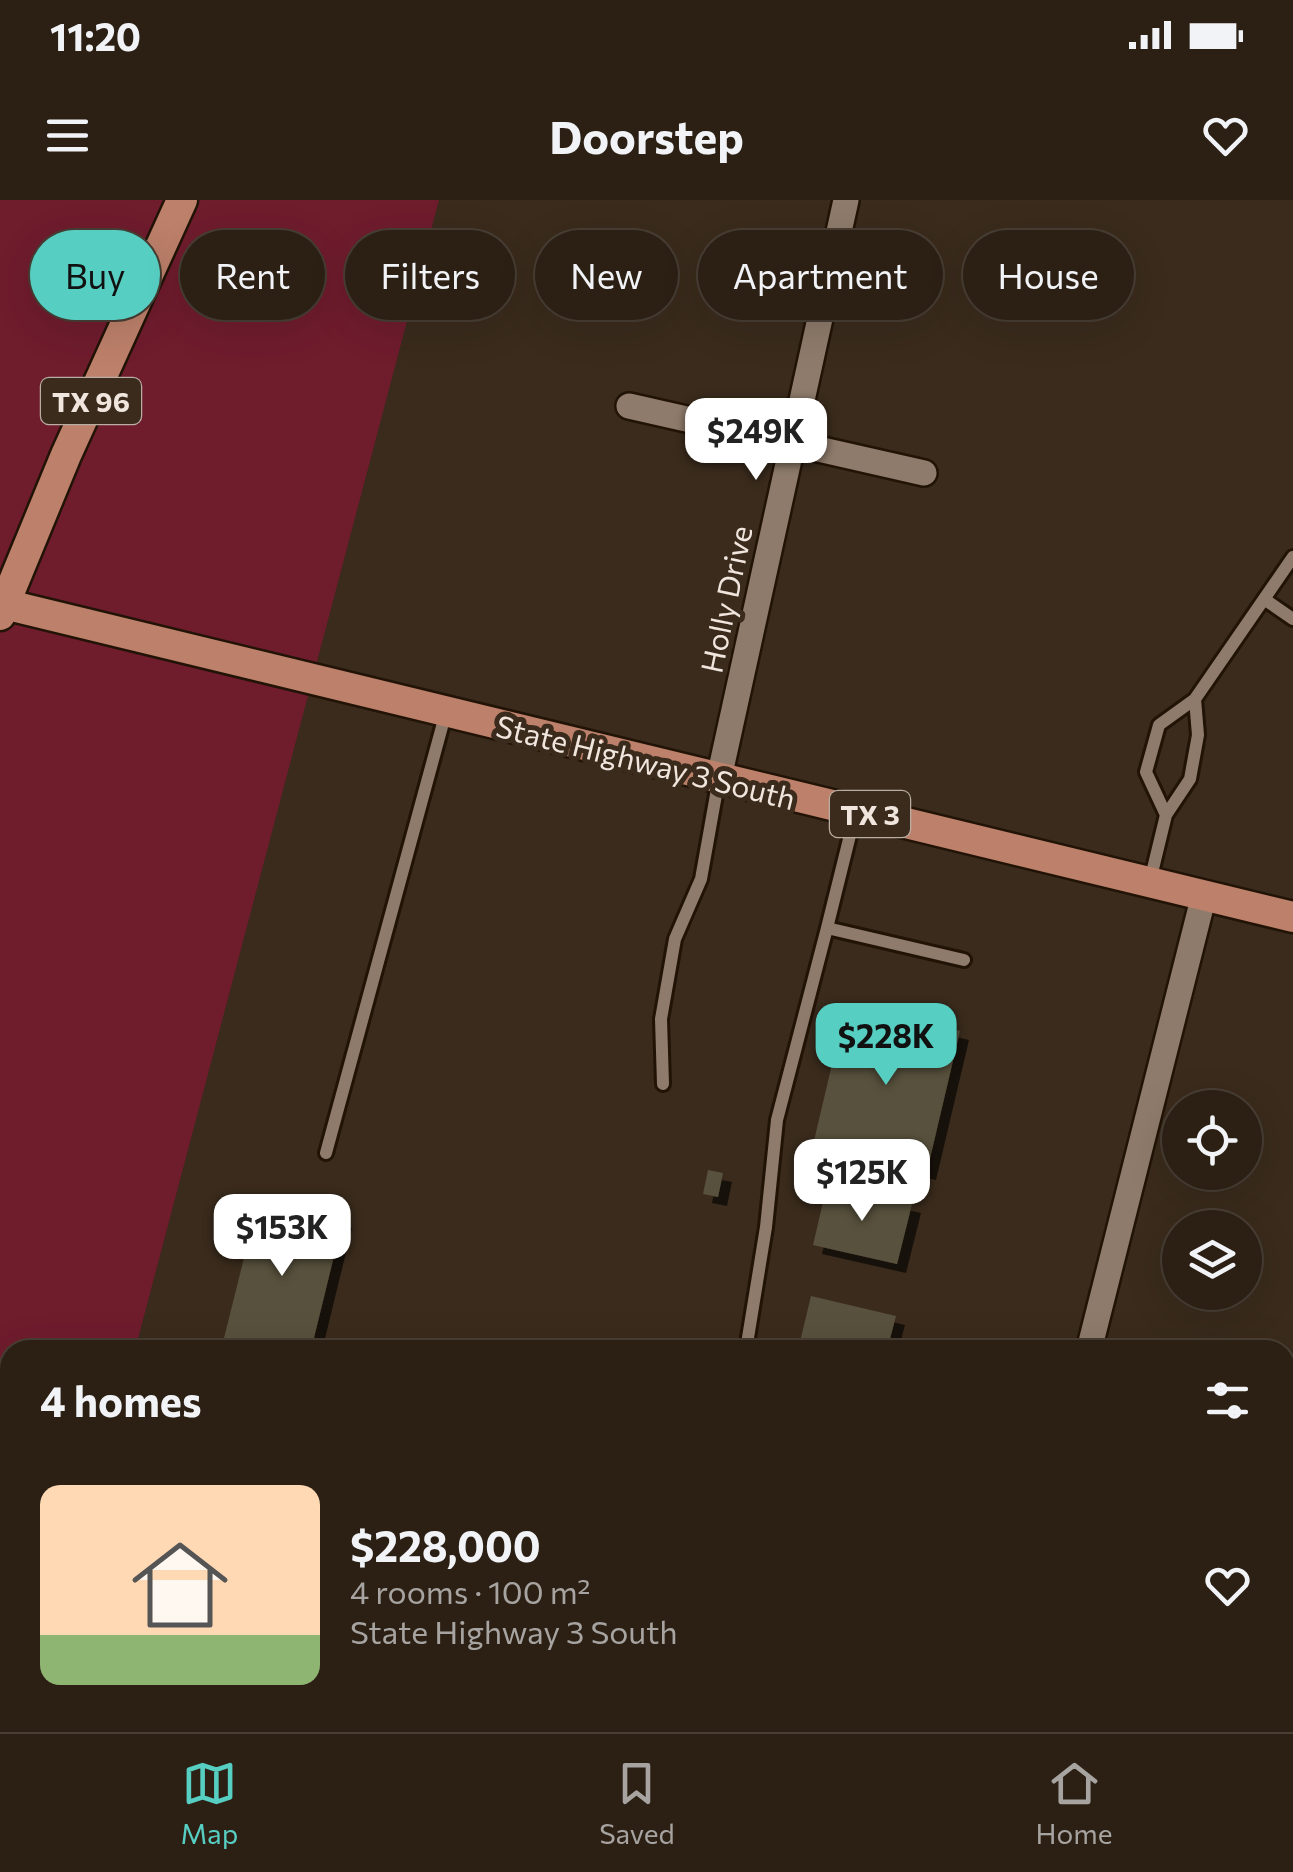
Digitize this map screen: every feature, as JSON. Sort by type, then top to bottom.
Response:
[{"type":"main road","name":"TX 96","points":[[2,607],[182,200]]},
{"type":"main road","name":"State Highway 3 South","points":[[2,607],[1293,917]]},
{"type":"street","name":"Holly Drive","points":[[719,778],[846,200]]},
{"type":"street","points":[[630,406],[792,447],[924,474]]},
{"type":"street","points":[[1092,1340],[1204,895]]},
{"type":"lane","points":[[1166,816],[1146,772],[1159,725],[1194,699],[1293,557]]},
{"type":"lane","points":[[1264,600],[1293,619]]},
{"type":"lane","points":[[1150,882],[1166,816],[1190,779],[1198,735],[1194,699]]},
{"type":"lane","points":[[326,1153],[446,712]]},
{"type":"lane","points":[[662,1084],[661,1018],[675,939],[702,879],[719,778]]},
{"type":"lane","points":[[747,1340],[777,1120],[856,811]]},
{"type":"lane","points":[[827,928],[964,960]]},
{"type":"shaded area","points":[[0,200],[439,200],[431,230],[345,230],[345,320],[407,320],[138,1340],[0,1340]]},
{"type":"building","points":[[846,1005],[960,1031],[927,1171],[813,1145]]},
{"type":"building","points":[[708,1170],[723,1173],[718,1197],[703,1194]]},
{"type":"building","points":[[827,1185],[912,1204],[897,1264],[813,1245]]},
{"type":"building","points":[[259,1198],[343,1219],[313,1340],[224,1340]]},
{"type":"building","points":[[811,1296],[896,1316],[890,1340],[800,1340]]}]
